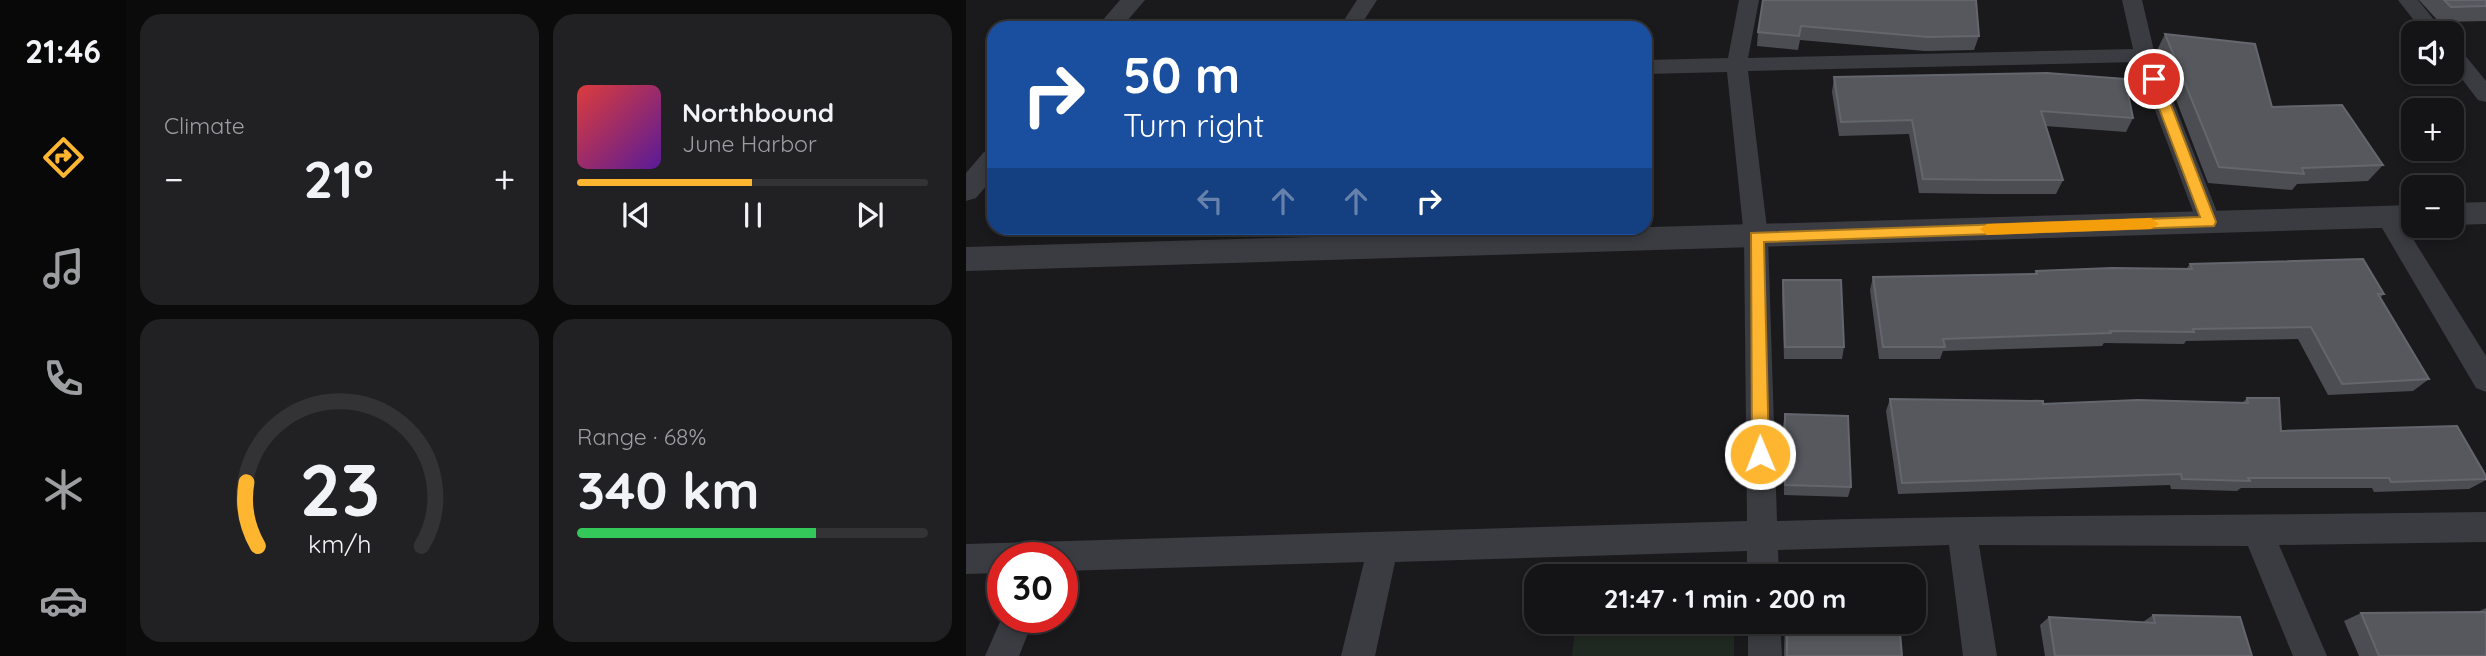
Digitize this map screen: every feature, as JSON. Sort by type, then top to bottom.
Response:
[{"type":"street","points":[[1114,21],[1133,0]]},
{"type":"street","points":[[1354,21],[1367,0]]},
{"type":"street","points":[[1749,0],[1737,64],[1756,237],[1763,564]]},
{"type":"street","points":[[2132,0],[2145,55],[2209,222]]},
{"type":"street","points":[[2408,0],[2425,21]]},
{"type":"street","points":[[1652,67],[2145,55]]},
{"type":"street","points":[[2464,67],[2486,94]]},
{"type":"street","points":[[966,191],[987,167]]},
{"type":"street","points":[[2464,214],[2486,213]]},
{"type":"street","points":[[966,259],[2400,216],[2486,380]]},
{"type":"street","points":[[1078,556],[1962,530],[2257,531],[2486,527]]},
{"type":"street","points":[[1962,530],[1980,656]]},
{"type":"street","points":[[2257,531],[2310,656]]},
{"type":"street","points":[[1358,656],[1383,547]]},
{"type":"street","points":[[966,559],[987,558]]},
{"type":"street","points":[[1002,656],[1012,633]]},
{"type":"street","points":[[1764,634],[1765,656]]},
{"type":"shaded area","points":[[1575,634],[1734,634],[1734,656],[1572,656]]},
{"type":"building","points":[[1763,0],[1976,0],[1979,36],[1928,37],[1801,26],[1799,36],[1758,32]]},
{"type":"building","points":[[2444,0],[2486,0],[2486,6],[2451,7]]},
{"type":"building","points":[[2165,34],[2255,44],[2272,107],[2342,105],[2383,165],[2302,168],[2304,174],[2219,167]]},
{"type":"building","points":[[2047,73],[2125,79],[2133,118],[2041,111],[2063,180],[1923,179],[1912,120],[1841,122],[1834,77]]},
{"type":"building","points":[[2363,259],[2384,294],[2378,294],[2429,379],[2342,384],[2311,327],[2193,329],[2194,332],[2110,331],[2111,333],[1943,339],[1945,347],[1883,347],[1873,277],[2037,274],[2036,271],[2112,268],[2192,269],[2190,264]]},
{"type":"building","points":[[1783,280],[1841,280],[1844,347],[1785,347]]},
{"type":"building","points":[[2247,398],[2279,398],[2281,431],[2457,426],[2486,479],[2391,482],[2389,478],[2248,478],[2250,481],[2182,479],[2181,474],[1902,483],[1890,399],[2043,401],[2043,404],[2138,400],[2248,403]]},
{"type":"building","points":[[1785,414],[1848,416],[1851,487],[1785,485]]},
{"type":"building","points":[[2486,612],[2486,656],[2379,656],[2361,613]]},
{"type":"building","points":[[2153,615],[2240,617],[2252,656],[2055,656],[2049,617],[2155,623]]},
{"type":"building","points":[[1787,634],[1900,634],[1902,656],[1787,656]]},
{"type":"slow traffic","points":[[1987,229],[2151,224]]},
{"type":"route","points":[[1760,454],[1756,237],[2209,222],[2154,79]]}]
